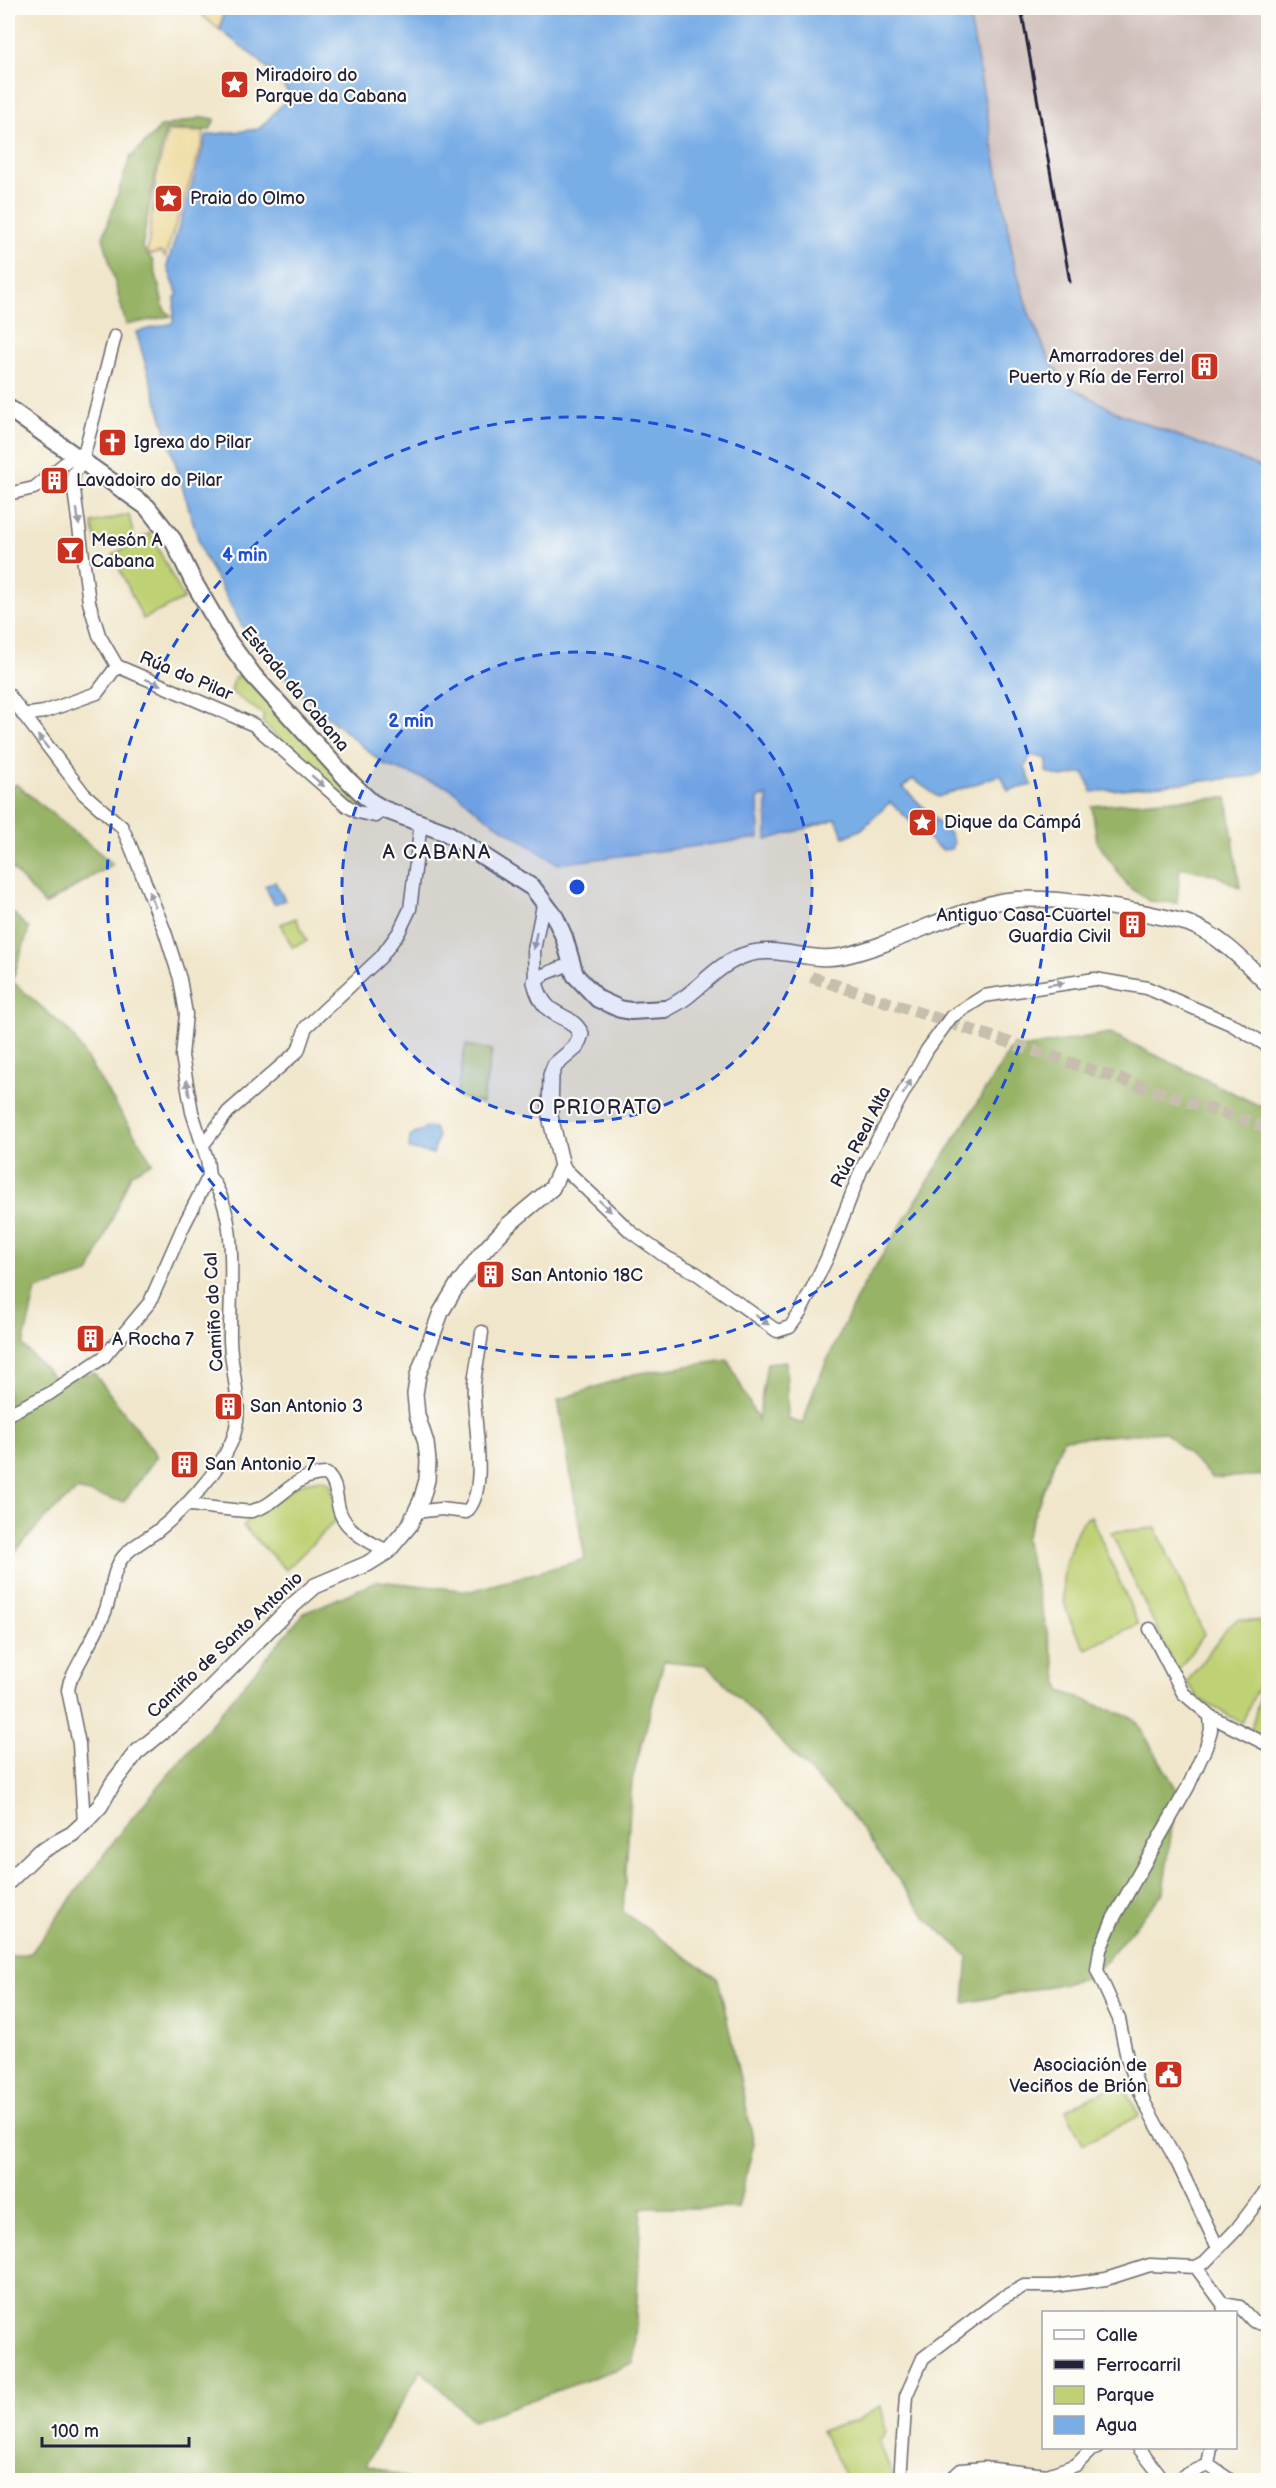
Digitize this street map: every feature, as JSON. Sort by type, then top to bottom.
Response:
[{"type":"main road","name":"Estrada da Cabana","points":[[8,408],[147,507],[160,521],[173,540],[211,614],[253,675],[348,780],[371,802],[459,840],[525,882],[544,900],[561,930],[570,964],[583,985],[598,999],[631,1011],[665,1009]]},
{"type":"street","name":"Rúa do Pilar","points":[[115,336],[73,482],[89,602],[99,635],[117,666],[254,725],[347,806],[358,812],[375,816],[383,809]]},
{"type":"street","points":[[8,494],[34,488],[78,459]]},
{"type":"street","points":[[23,715],[44,712],[97,693],[117,666]]},
{"type":"street","name":"Camiño do Cal","points":[[8,694],[84,794],[122,827],[130,845],[165,932],[180,979],[186,1014],[182,1056],[192,1112],[203,1144],[209,1176],[215,1183],[224,1207],[229,1231],[230,1343],[235,1373],[236,1431],[219,1465],[186,1504],[122,1558],[105,1611],[70,1681],[68,1690],[79,1744],[84,1822]]},
{"type":"street","points":[[203,1144],[228,1112],[298,1051],[306,1027],[381,957],[399,932],[410,909],[421,824]]},
{"type":"street","points":[[665,1009],[676,1003],[722,966],[748,954],[766,952],[812,957],[842,956],[988,905],[1017,899],[1076,903],[1187,923],[1201,928],[1218,939],[1269,985]]},
{"type":"street","points":[[544,900],[534,950],[538,998],[547,1009],[574,1024],[580,1034],[576,1047],[555,1065],[551,1075],[550,1116],[562,1166]]},
{"type":"street","points":[[535,982],[545,974],[570,964]]},
{"type":"street","name":"Rúa Real Alta","points":[[562,1166],[631,1232],[666,1257],[696,1273],[777,1331],[790,1327],[800,1313],[827,1258],[862,1168],[927,1050],[951,1017],[984,996],[1075,981],[1105,980],[1147,988],[1231,1024],[1269,1047]]},
{"type":"street","name":"Camiño de Santo Antonio","points":[[8,1882],[39,1852],[72,1834],[100,1806],[113,1783],[136,1753],[187,1712],[291,1607],[315,1586],[367,1564],[388,1551],[409,1526],[427,1480],[428,1461],[426,1443],[417,1414],[416,1386],[441,1312],[456,1287],[481,1254],[508,1225],[552,1188],[562,1166]]},
{"type":"street","points":[[8,1414],[49,1394],[104,1357],[150,1302],[183,1227],[209,1176]]},
{"type":"street","points":[[415,1512],[441,1509],[466,1512],[471,1504],[479,1452],[474,1385],[482,1332]]},
{"type":"street","points":[[186,1504],[251,1511],[271,1502],[286,1488],[306,1477],[327,1474],[337,1487],[339,1509],[344,1520],[364,1540],[388,1551]]},
{"type":"street","points":[[1150,1629],[1183,1693],[1210,1716],[1269,1745]]},
{"type":"street","points":[[1210,1716],[1211,1730],[1206,1748],[1188,1787],[1113,1919],[1100,1950],[1097,1970],[1119,2019],[1127,2058],[1145,2104],[1177,2162],[1218,2248]]},
{"type":"street","points":[[900,2481],[906,2396],[923,2358],[1002,2298],[1024,2286],[1054,2286],[1106,2279],[1150,2265],[1196,2267],[1205,2262],[1218,2248],[1269,2188]]},
{"type":"street","points":[[1196,2267],[1223,2308],[1240,2307],[1253,2321],[1269,2326]]},
{"type":"street","points":[[950,2481],[961,2470],[984,2468],[1047,2475],[1076,2465],[1094,2449]]},
{"type":"street","points":[[1140,2449],[1164,2481]]},
{"type":"street","points":[[1208,2465],[1211,2449]]},
{"type":"street","points":[[1178,2481],[1183,2476],[1208,2465]]},
{"type":"street","points":[[1208,2465],[1230,2481]]},
{"type":"shaded area","points":[[968,8],[1268,8],[1268,470],[1117,413],[1071,387],[1050,361],[1028,311],[1014,262]]},
{"type":"green space","points":[[204,117],[215,119],[210,130],[166,130],[155,174],[142,247],[153,261],[164,309],[171,316],[126,325],[103,237],[130,158],[161,127]]},
{"type":"green space","points":[[129,515],[134,539],[97,546],[92,523]]},
{"type":"green space","points":[[150,533],[184,599],[143,619],[113,555]]},
{"type":"green space","points":[[246,673],[371,807],[358,808],[324,781],[262,722],[264,715],[231,692],[234,678]]},
{"type":"green space","points":[[16,784],[113,864],[45,905],[8,864],[8,789]]},
{"type":"green space","points":[[1227,798],[1240,888],[1216,875],[1180,867],[1177,903],[1149,901],[1128,886],[1097,842],[1092,806]]},
{"type":"green space","points":[[8,908],[29,929],[12,981],[70,1032],[152,1162],[131,1174],[89,1274],[36,1290],[23,1346],[54,1378],[94,1373],[157,1456],[124,1502],[77,1490],[45,1518],[8,1560]]},
{"type":"green space","points":[[296,918],[307,941],[292,947],[281,924]]},
{"type":"green space","points":[[1110,1033],[1268,1110],[1268,1475],[1212,1478],[1165,1432],[1063,1439],[1025,1539],[1061,1691],[1135,1719],[1177,1790],[1163,1893],[1091,1978],[964,2003],[968,1956],[927,1919],[849,1812],[707,1665],[664,1661],[632,1780],[623,1912],[718,1979],[754,2143],[738,2208],[641,2208],[634,2363],[473,2421],[421,2370],[365,2465],[414,2480],[8,2480],[8,2107],[15,2103],[8,2086],[8,1957],[31,1953],[122,1830],[304,1613],[378,1581],[471,1591],[585,1559],[558,1400],[634,1374],[728,1360],[758,1420],[767,1363],[786,1361],[788,1419],[803,1424],[815,1386],[860,1291],[1010,1050]]},
{"type":"green space","points":[[466,1045],[492,1050],[482,1103],[456,1097]]},
{"type":"green space","points":[[322,1479],[331,1483],[337,1519],[286,1570],[243,1526],[259,1509],[278,1495],[300,1484]]},
{"type":"green space","points":[[1091,1516],[1138,1624],[1086,1649],[1067,1612],[1063,1575],[1076,1533],[1080,1525]]},
{"type":"green space","points":[[1156,1528],[1204,1634],[1177,1672],[1111,1532]]},
{"type":"green space","points":[[1238,1619],[1260,1622],[1266,1654],[1260,1682],[1242,1723],[1199,1699],[1187,1682],[1228,1626]]},
{"type":"green space","points":[[1268,1666],[1268,1739],[1251,1729]]},
{"type":"green space","points":[[1122,2082],[1139,2116],[1083,2144],[1066,2110]]},
{"type":"green space","points":[[881,2406],[886,2431],[879,2442],[892,2474],[891,2480],[845,2480],[843,2470],[821,2431],[858,2420]]},
{"type":"sand","points":[[205,8],[224,8],[220,30],[203,16]]},
{"type":"sand","name":"Praia do Olmo","points":[[168,131],[204,132],[165,257],[161,252],[147,255],[156,179]]},
{"type":"water","points":[[224,8],[968,8],[1014,262],[1028,311],[1050,361],[1071,387],[1118,413],[1268,470],[1268,764],[1254,776],[1092,792],[1084,773],[1061,777],[1046,772],[1047,759],[1031,755],[1025,767],[1032,785],[1008,791],[1001,775],[938,797],[913,779],[903,787],[950,834],[954,843],[951,849],[943,850],[936,846],[890,802],[862,829],[844,837],[836,819],[767,840],[767,796],[758,798],[759,838],[558,864],[485,817],[450,788],[385,765],[306,699],[248,637],[202,552],[136,332],[173,323],[175,297],[178,295],[167,266],[207,135],[259,129],[291,95],[260,61],[220,30]]},
{"type":"water","points":[[275,882],[285,900],[274,904],[265,886]]},
{"type":"water","points":[[428,1127],[434,1128],[438,1136],[433,1154],[409,1149],[410,1136]]},
{"type":"tunnel","points":[[811,977],[1268,1128]]},
{"type":"railway","points":[[1021,8],[1070,282]]},
{"type":"place","name":"Miradoiro do Parque da Cabana","points":[[234,85]]},
{"type":"place","name":"Praia do Olmo","points":[[169,198]]},
{"type":"place","name":"Amarradores del Puerto y Ría de Ferrol","points":[[1205,366]]},
{"type":"place","name":"Igrexa do Pilar","points":[[113,442]]},
{"type":"place","name":"Lavadoiro do Pilar","points":[[55,480]]},
{"type":"place","name":"Mesón A Cabana","points":[[70,550]]},
{"type":"place","name":"Dique da Campá","points":[[923,822]]},
{"type":"place","name":"Antiguo Casa-Cuartel Guardia Civil","points":[[1132,925]]},
{"type":"place","name":"San Antonio 18C","points":[[490,1275]]},
{"type":"place","name":"A Rocha 7","points":[[91,1339]]},
{"type":"place","name":"San Antonio 3","points":[[229,1406]]},
{"type":"place","name":"San Antonio 7","points":[[184,1464]]},
{"type":"place","name":"Asociación de Veciños de Brión","points":[[1168,2075]]},
{"type":"district","name":"A CABANA","points":[[437,853]]},
{"type":"district","name":"O PRIORATO","points":[[596,1108]]}]
